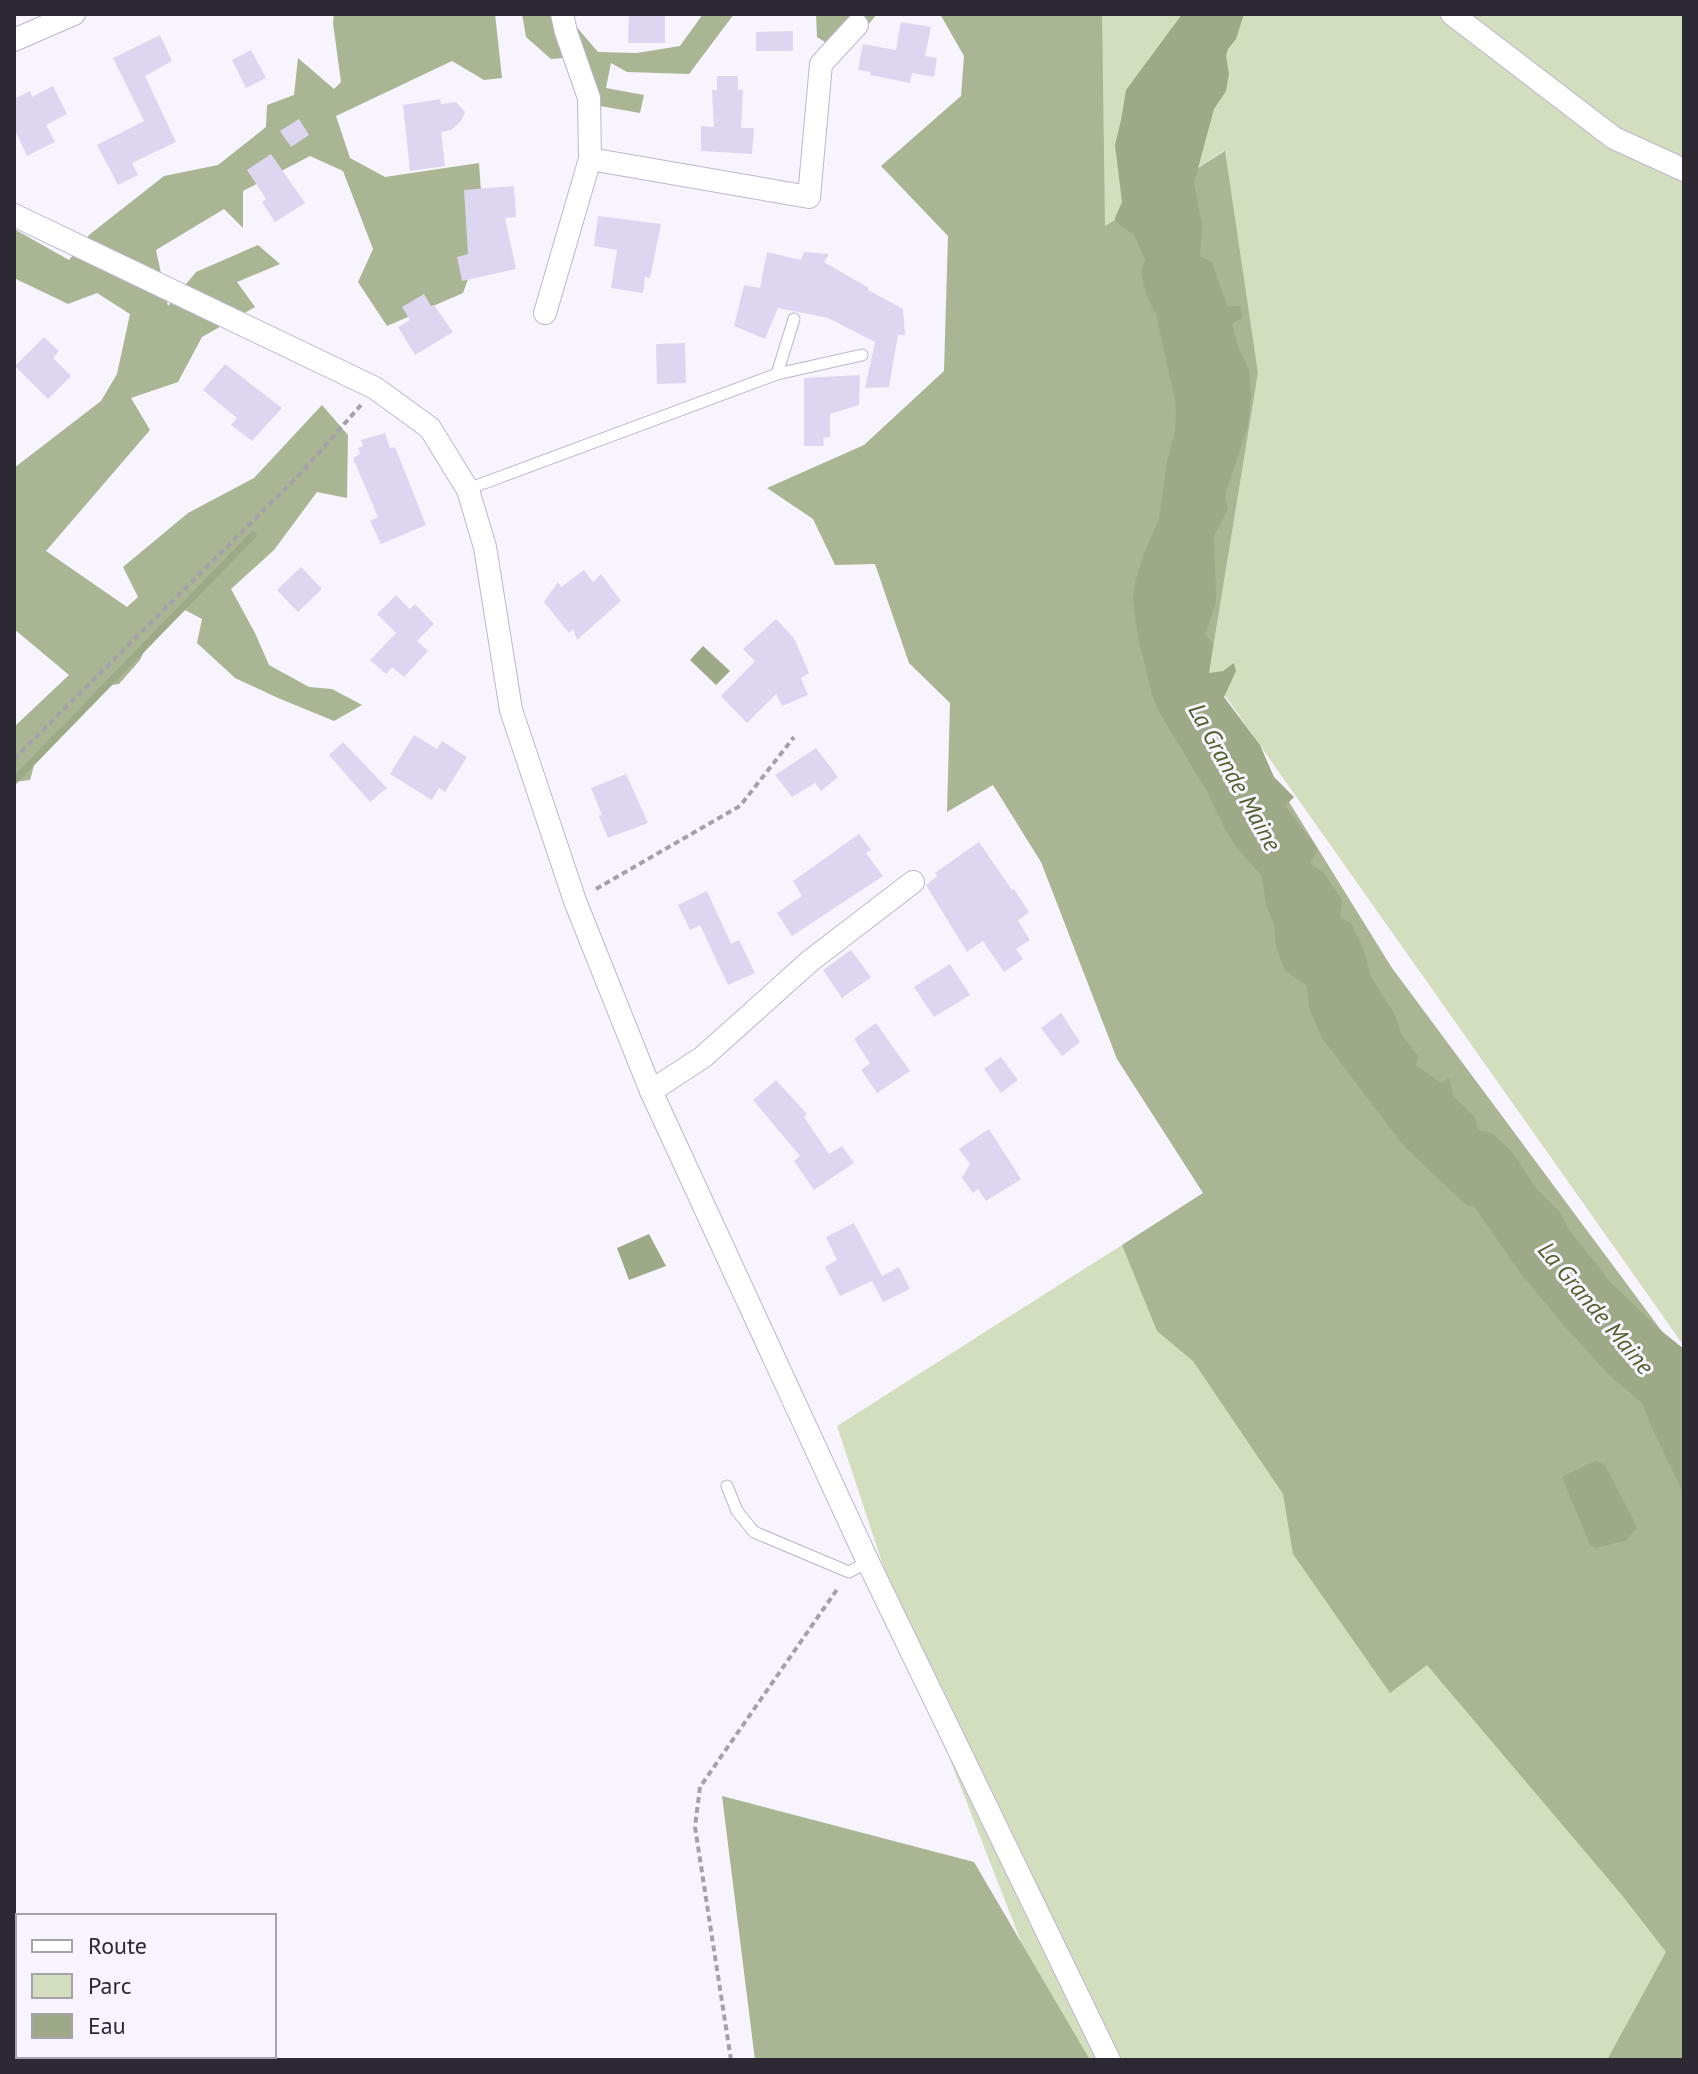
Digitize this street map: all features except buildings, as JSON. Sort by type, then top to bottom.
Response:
[{"type":"street","points":[[14,40],[74,14]]},
{"type":"street","points":[[545,313],[590,159],[589,98],[562,14]]},
{"type":"street","points":[[1452,14],[1614,138],[1684,170]]},
{"type":"street","points":[[590,159],[809,197],[821,64],[857,25]]},
{"type":"street","points":[[14,215],[375,388],[430,428],[468,489],[485,547],[511,710],[575,901],[651,1091],[858,1567],[1109,2060]]},
{"type":"street","points":[[651,1091],[703,1057],[810,961],[913,882]]},
{"type":"lane","points":[[777,374],[794,319]]},
{"type":"lane","points":[[468,489],[777,374],[862,355]]},
{"type":"lane","points":[[727,1486],[737,1511],[754,1532],[858,1567]]},
{"type":"path","points":[[14,759],[300,474],[375,388]]},
{"type":"path","points":[[575,901],[740,806],[794,737]]},
{"type":"path","points":[[731,2060],[695,1827],[700,1787],[858,1567]]},
{"type":"green space","points":[[1080,14],[1684,14],[1684,1346],[1209,673],[1258,373],[1224,151],[1105,226]]},
{"type":"green space","points":[[1122,1245],[1684,1733],[1684,2060],[1067,2060],[930,1708],[837,1426]]},
{"type":"shaded area","points":[[334,14],[495,14],[502,78],[484,80],[452,61],[336,116],[350,158],[385,177],[479,163],[484,235],[463,293],[387,326],[358,282],[373,249],[343,171],[310,156],[243,191],[243,228],[224,209],[156,250],[168,306],[196,272],[258,245],[280,264],[237,282],[255,307],[202,337],[178,382],[131,398],[150,430],[46,551],[127,607],[138,597],[123,567],[188,513],[254,478],[322,405],[348,435],[347,498],[317,492],[274,550],[231,589],[269,665],[309,687],[332,689],[362,705],[334,721],[235,678],[197,643],[202,619],[185,610],[149,641],[140,660],[119,684],[104,686],[36,758],[30,780],[14,782],[14,727],[69,675],[14,629],[14,468],[101,401],[117,374],[130,314],[97,293],[68,304],[14,278],[14,229],[69,260],[89,235],[164,176],[218,165],[266,127],[267,105],[294,95],[298,58],[334,89],[341,82]]},
{"type":"shaded area","points":[[522,14],[551,14],[563,58],[551,59],[526,37]]},
{"type":"shaded area","points":[[703,14],[734,14],[689,74],[627,72],[611,63],[606,88],[644,95],[640,113],[600,106],[574,24],[598,52],[637,53],[680,46]]},
{"type":"shaded area","points":[[816,14],[877,14],[844,54],[817,37]]},
{"type":"shaded area","points":[[940,14],[1102,14],[1105,226],[1225,151],[1258,373],[1209,673],[1392,968],[1684,1361],[1684,2060],[1607,2060],[1666,1952],[1621,1894],[1427,1665],[1390,1693],[1293,1554],[1283,1494],[1193,1361],[1157,1331],[1122,1245],[1203,1193],[1117,1059],[1041,862],[993,785],[947,812],[950,703],[909,663],[875,564],[835,565],[813,519],[767,488],[864,445],[944,371],[948,236],[881,166],[961,96],[964,56]]},
{"type":"shaded area","points":[[722,1796],[974,1862],[1090,2060],[755,2060]]},
{"type":"water","name":"La Grande Maine","points":[[1180,14],[1244,14],[1236,39],[1228,49],[1226,91],[1214,109],[1194,183],[1202,225],[1200,256],[1212,262],[1227,306],[1240,306],[1243,317],[1232,324],[1238,347],[1249,369],[1251,393],[1248,426],[1225,494],[1228,509],[1214,536],[1216,602],[1205,634],[1213,644],[1209,673],[1223,671],[1234,663],[1236,671],[1224,697],[1260,745],[1274,777],[1294,797],[1285,806],[1318,849],[1310,863],[1324,873],[1342,900],[1340,918],[1351,923],[1364,950],[1371,977],[1394,1013],[1402,1035],[1418,1056],[1416,1065],[1441,1083],[1449,1078],[1453,1096],[1474,1116],[1478,1129],[1492,1133],[1513,1153],[1535,1187],[1559,1211],[1569,1230],[1607,1279],[1684,1349],[1684,1507],[1681,1488],[1642,1403],[1611,1377],[1568,1330],[1521,1274],[1474,1206],[1467,1206],[1403,1145],[1322,1038],[1309,1008],[1307,986],[1286,971],[1282,963],[1276,946],[1274,924],[1266,905],[1262,876],[1236,847],[1152,695],[1138,637],[1133,599],[1143,556],[1159,519],[1167,461],[1175,432],[1176,405],[1156,314],[1147,297],[1141,272],[1145,260],[1134,235],[1115,218],[1122,202],[1115,145],[1126,90]]},
{"type":"water","points":[[703,646],[730,671],[716,685],[690,660]]},
{"type":"water","points":[[649,1234],[666,1266],[629,1280],[617,1248]]},
{"type":"water","points":[[1596,1461],[1605,1465],[1637,1527],[1627,1540],[1596,1548],[1590,1545],[1562,1477]]},
{"type":"waterway","points":[[14,781],[253,535]]}]
